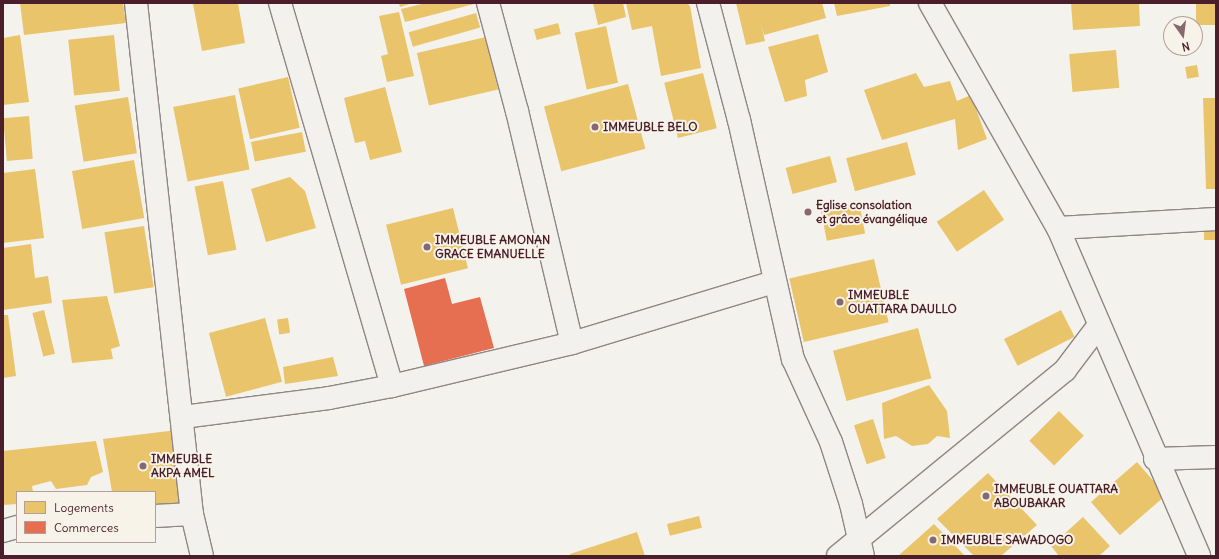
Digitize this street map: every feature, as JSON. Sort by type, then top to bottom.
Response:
[{"type":"street","points":[[136,3],[183,417],[192,514],[202,556]]},
{"type":"street","points":[[280,3],[392,386]]},
{"type":"street","points":[[488,3],[517,111],[572,344]]},
{"type":"street","points":[[708,3],[739,120],[774,282],[793,359],[831,442],[861,546]]},
{"type":"street","points":[[930,3],[1058,228],[1199,556]]},
{"type":"street","points":[[1058,228],[1216,219]]},
{"type":"street","points":[[183,417],[306,401],[392,386],[572,344],[774,282]]},
{"type":"street","points":[[838,556],[861,546],[1065,370],[1099,325]]},
{"type":"street","points":[[1156,459],[1216,457]]},
{"type":"street","points":[[156,516],[192,514]]},
{"type":"street","points":[[3,531],[16,527]]},
{"type":"building: Logements","points":[[20,3],[123,3],[126,23],[24,35]]},
{"type":"building: Logements","points":[[238,3],[245,43],[202,51],[193,4]]},
{"type":"building: Logements","points":[[399,3],[413,3],[400,7]]},
{"type":"building: Logements","points":[[426,3],[474,4],[405,22],[401,9]]},
{"type":"building: Logements","points":[[593,3],[623,3],[626,17],[598,25]]},
{"type":"building: Logements","points":[[626,3],[687,3],[690,6],[701,68],[661,76],[652,26],[632,30]]},
{"type":"building: Logements","points":[[736,3],[822,3],[826,18],[764,35],[760,20],[765,41],[746,45]]},
{"type":"building: Logements","points":[[834,3],[890,3],[890,6],[837,16]]},
{"type":"building: Logements","points":[[1071,3],[1139,3],[1140,26],[1073,30]]},
{"type":"building: Logements","points":[[1196,3],[1216,3],[1216,25],[1203,25],[1203,16],[1196,16]]},
{"type":"building: Logements","points":[[399,12],[414,76],[387,82],[381,56],[388,54],[379,16]]},
{"type":"building: Logements","points":[[476,13],[480,27],[413,47],[409,32]]},
{"type":"building: Logements","points":[[558,23],[561,34],[537,40],[534,29]]},
{"type":"building: Logements","points":[[606,26],[618,83],[587,89],[575,33]]},
{"type":"building: Logements","points":[[818,34],[828,72],[805,80],[807,96],[785,102],[768,47]]},
{"type":"building: Logements","points":[[20,35],[29,102],[3,105],[3,38]]},
{"type":"building: Logements","points":[[114,35],[120,91],[74,96],[68,40]]},
{"type":"building: Logements","points":[[486,37],[498,90],[429,106],[417,53]]},
{"type":"building: Logements","points":[[1116,50],[1119,88],[1072,92],[1069,54]]},
{"type":"building: Logements","points":[[1197,65],[1199,77],[1187,79],[1185,67]]},
{"type":"building: Logements","points":[[703,73],[717,128],[678,138],[664,83]]},
{"type":"building: Logements","points":[[916,73],[924,87],[950,81],[957,101],[971,95],[987,139],[958,150],[955,119],[882,140],[864,90]]},
{"type":"building: Logements","points":[[288,77],[300,128],[250,139],[238,88]]},
{"type":"building: Logements","name":"IMMEUBLE BELO","points":[[628,84],[645,149],[561,171],[544,107]]},
{"type":"building: Logements","points":[[385,87],[402,152],[370,160],[365,141],[355,143],[344,98]]},
{"type":"building: Logements","points":[[235,95],[250,170],[188,182],[173,107]]},
{"type":"building: Logements","points":[[128,97],[137,153],[84,162],[75,105]]},
{"type":"building: Logements","points":[[1203,98],[1216,98],[1216,189],[1206,189]]},
{"type":"building: Logements","points":[[29,116],[33,159],[7,161],[3,118]]},
{"type":"building: Logements","points":[[302,132],[306,152],[255,162],[251,142]]},
{"type":"building: Logements","points":[[907,142],[916,175],[855,191],[846,158]]},
{"type":"building: Logements","points":[[830,156],[837,182],[793,194],[786,168]]},
{"type":"building: Logements","points":[[134,160],[144,218],[82,229],[72,171]]},
{"type":"building: Logements","points":[[35,169],[44,238],[3,243],[3,173]]},
{"type":"building: Logements","points":[[290,177],[305,191],[316,228],[266,242],[251,189]]},
{"type":"building: Logements","points":[[223,181],[236,250],[208,255],[195,187]]},
{"type":"building: Logements","points":[[984,190],[1004,220],[957,252],[937,222]]},
{"type":"building: Logements","points":[[859,202],[865,233],[827,241],[821,209]]},
{"type":"building: Logements","name":"IMMEUBLE AMONAN GRACE EMANUELLE","points":[[453,208],[468,268],[401,285],[386,225]]},
{"type":"building: Logements","points":[[144,226],[154,287],[114,293],[104,232]]},
{"type":"building: Logements","points":[[1204,226],[1216,226],[1216,240],[1204,240]]},
{"type":"building: Logements","points":[[31,244],[35,278],[48,276],[52,303],[3,310],[3,248]]},
{"type":"building: Logements","name":"IMMEUBLE OUATTARA DAULLO","points":[[874,259],[889,322],[804,342],[789,279]]},
{"type":"building: Logements","points":[[107,296],[120,346],[111,349],[113,359],[72,363],[62,300]]},
{"type":"building: Logements","points":[[44,310],[55,354],[43,357],[32,313]]},
{"type":"building: Logements","points":[[1061,310],[1075,337],[1018,366],[1004,339]]},
{"type":"building: Logements","points":[[3,315],[8,315],[16,376],[3,378]]},
{"type":"building: Logements","points":[[265,318],[282,382],[226,397],[209,333]]},
{"type":"building: Logements","points":[[288,318],[290,333],[279,334],[277,320]]},
{"type":"building: Logements","points":[[918,328],[931,378],[846,401],[833,351]]},
{"type":"building: Logements","points":[[333,357],[338,376],[285,384],[283,367]]},
{"type":"building: Logements","points":[[929,385],[947,411],[950,438],[937,436],[928,444],[912,446],[896,436],[884,439],[882,403]]},
{"type":"building: Logements","points":[[1059,411],[1084,436],[1054,465],[1029,441]]},
{"type":"building: Logements","points":[[873,419],[886,458],[867,464],[854,425]]},
{"type":"building: Logements","name":"IMMEUBLE AKPA AMEL","points":[[177,430],[180,507],[156,509],[156,491],[112,491],[103,439]]},
{"type":"building: Logements","points":[[96,441],[103,472],[91,477],[87,485],[56,489],[51,481],[32,486],[33,491],[16,491],[16,504],[3,505],[3,451]]},
{"type":"building: Logements","points":[[1137,462],[1166,495],[1120,535],[1091,502]]},
{"type":"building: Logements","name":"IMMEUBLE OUATTARA ABOUBAKAR","points":[[988,473],[1037,525],[1001,556],[974,556],[937,519]]},
{"type":"building: Logements","points":[[699,516],[702,528],[670,536],[667,524]]},
{"type":"building: Logements","points":[[1083,517],[1110,546],[1099,556],[1059,556],[1051,546]]},
{"type":"building: Logements","name":"IMMEUBLE SAWADOGO","points":[[934,524],[965,556],[898,556]]},
{"type":"building: Logements","points":[[637,532],[645,556],[571,556],[570,554]]},
{"type":"building: Commerces","points":[[445,278],[452,304],[480,297],[494,348],[424,366],[404,289]]},
{"type":"place","name":"IMMEUBLE BELO","points":[[595,127]]},
{"type":"place","name":"Eglise consolation et grâce évangélique","points":[[808,212]]},
{"type":"place","name":"IMMEUBLE AMONAN GRACE EMANUELLE","points":[[427,247]]},
{"type":"place","name":"IMMEUBLE OUATTARA DAULLO","points":[[840,302]]},
{"type":"place","name":"IMMEUBLE AKPA AMEL","points":[[143,466]]},
{"type":"place","name":"IMMEUBLE OUATTARA ABOUBAKAR","points":[[986,496]]},
{"type":"place","name":"IMMEUBLE SAWADOGO","points":[[933,540]]}]
